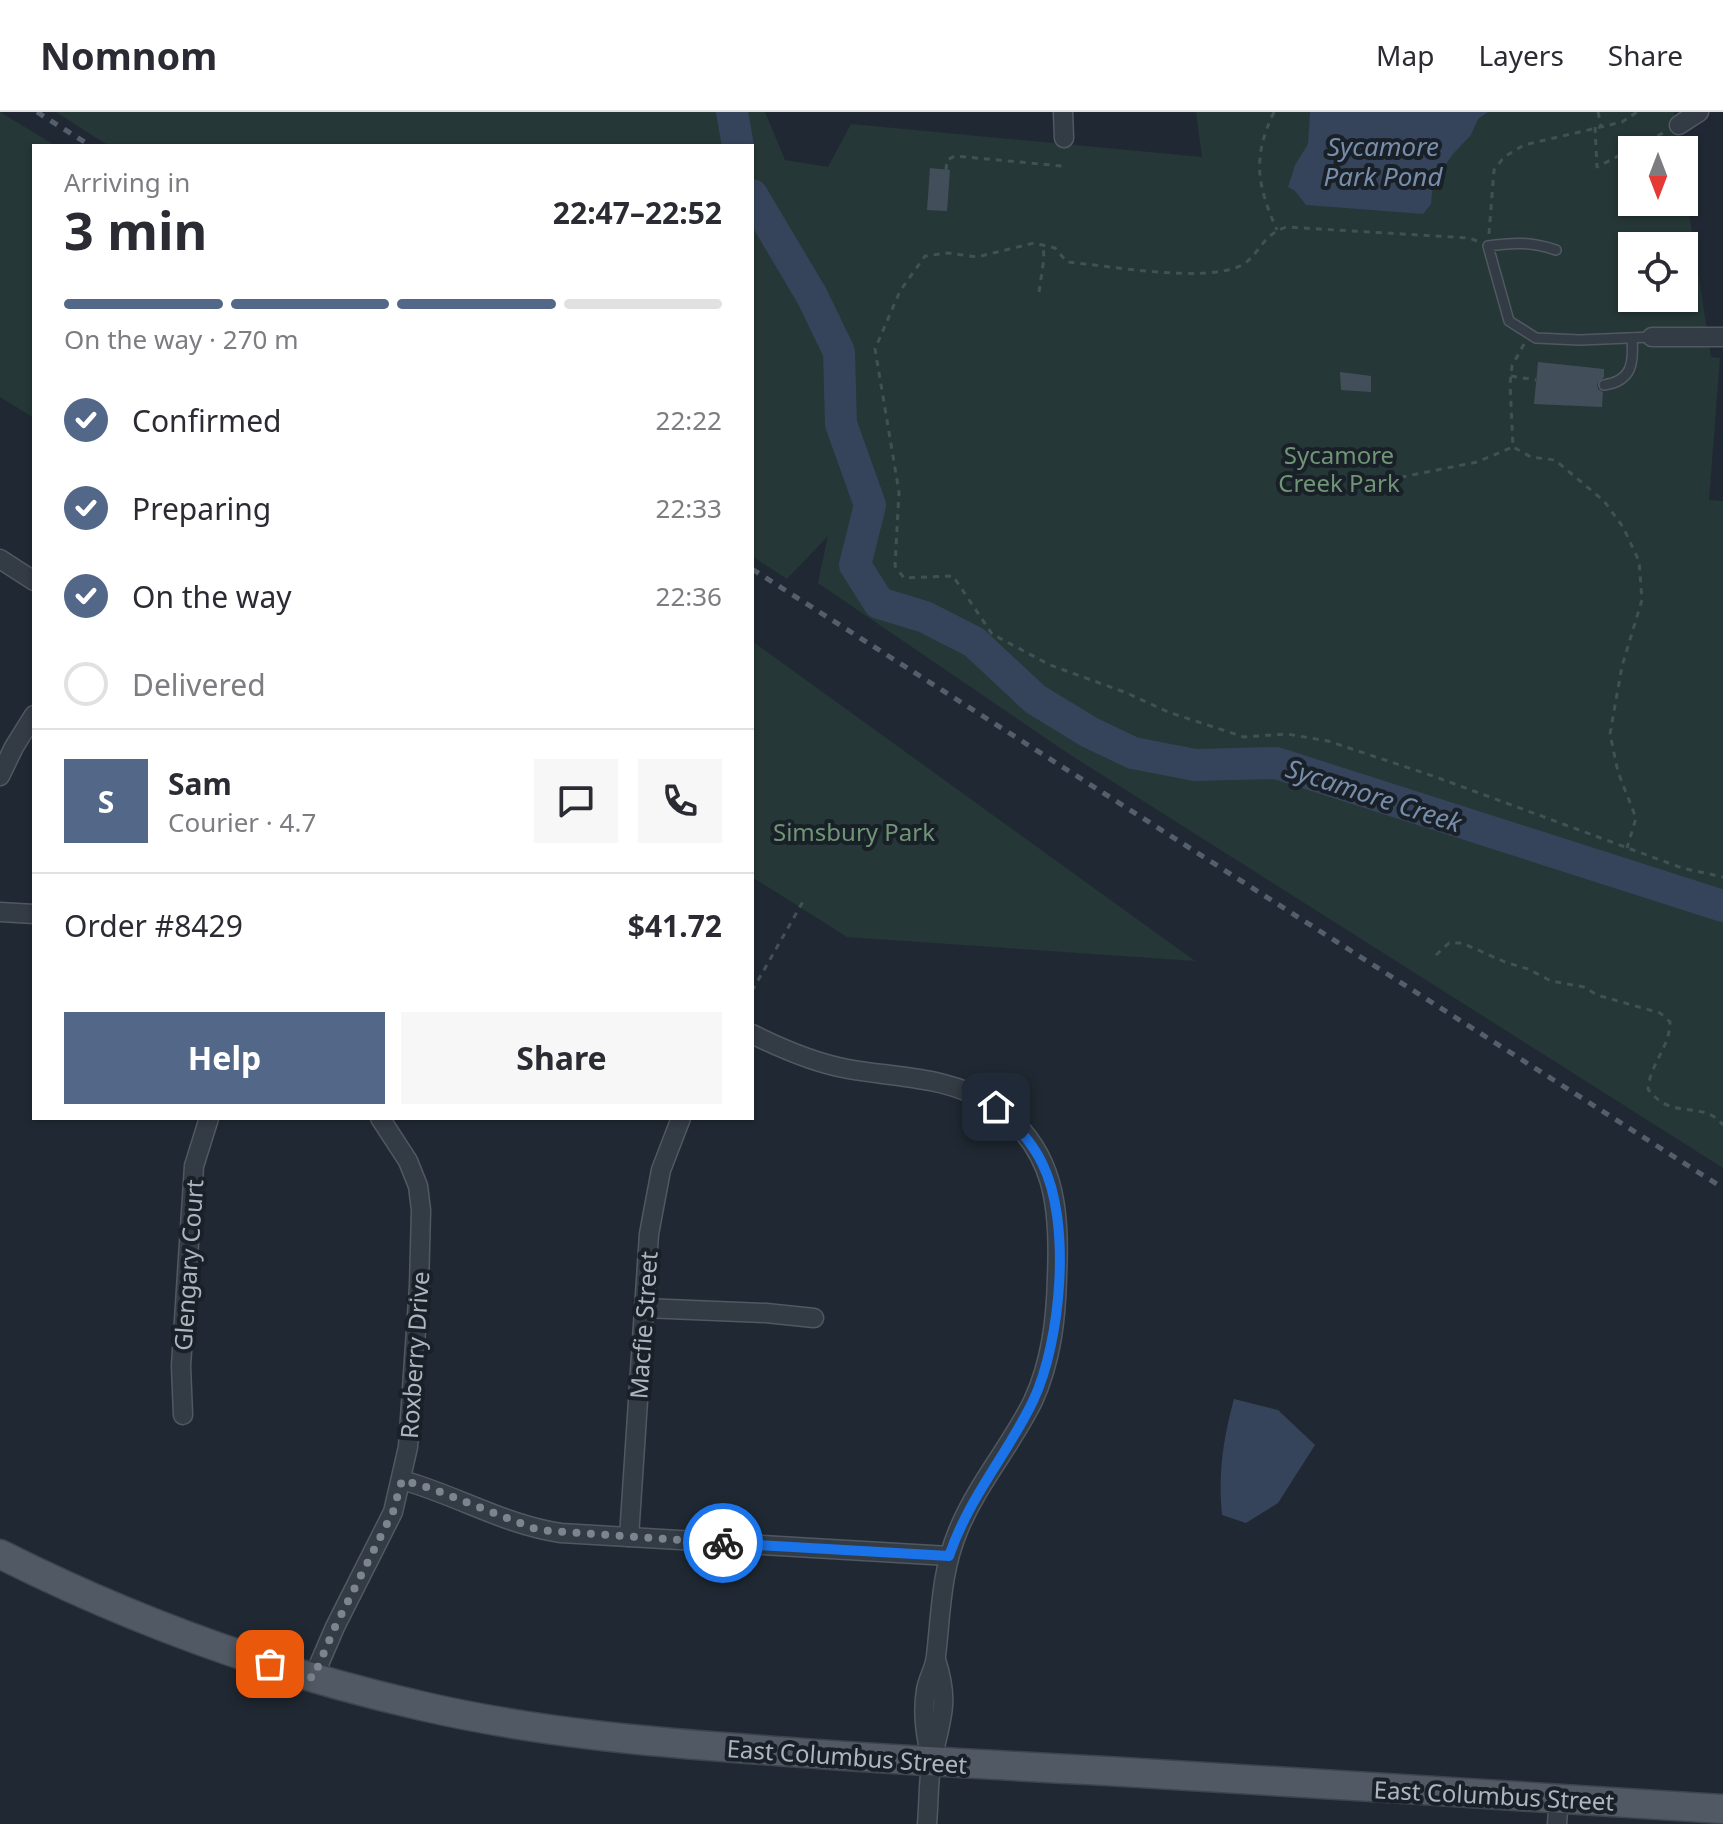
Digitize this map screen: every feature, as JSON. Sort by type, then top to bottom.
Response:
[{"type":"main road","name":"East Columbus Street","points":[[0,1554],[137,1615],[313,1678],[435,1709],[576,1732],[666,1743],[1558,1811],[1723,1809]]},
{"type":"street","points":[[1063,112],[1064,138]]},
{"type":"street","points":[[1679,125],[1699,112]]},
{"type":"street","points":[[1652,337],[1723,337]]},
{"type":"street","points":[[0,559],[32,580]]},
{"type":"street","points":[[0,776],[32,719]]},
{"type":"street","points":[[0,912],[32,914]]},
{"type":"street","points":[[754,1035],[804,1057],[847,1069],[911,1076],[973,1093],[996,1107],[1023,1132],[1051,1184],[1059,1228],[1057,1302],[1050,1352],[1033,1400],[968,1509],[949,1556],[939,1607],[936,1660],[926,1689],[924,1724],[932,1762],[927,1824]]},
{"type":"street","name":"Glengary Court","points":[[183,1415],[181,1366],[194,1166],[208,1120]]},
{"type":"street","name":"Roxberry Drive","points":[[313,1678],[393,1512],[402,1480],[415,1361],[421,1210],[418,1186],[408,1161],[381,1120]]},
{"type":"street","name":"Macfie Street","points":[[629,1537],[653,1209],[661,1170],[680,1120]]},
{"type":"street","points":[[644,1308],[814,1318]]},
{"type":"street","points":[[402,1480],[538,1530],[949,1556]]},
{"type":"lane","points":[[1556,250],[1535,243],[1488,246],[1509,321],[1536,338],[1652,337]]},
{"type":"lane","points":[[1604,385],[1623,380],[1631,371],[1632,338]]},
{"type":"path","points":[[1274,112],[1262,136],[1259,177],[1277,230]]},
{"type":"path","points":[[1598,112],[1601,126]]},
{"type":"path","points":[[1637,112],[1622,122],[1524,145],[1504,157],[1494,170],[1488,246],[1469,238],[1286,227],[1271,232],[1244,264],[1229,270],[1193,275],[1067,262],[1055,248],[1034,243],[977,257],[948,253],[925,256],[900,291],[875,349],[899,492],[895,566],[904,578],[953,576],[992,634],[1050,665],[1127,693],[1168,712],[1244,737],[1287,734],[1328,741],[1433,776],[1682,868],[1723,877]]},
{"type":"path","points":[[1595,127],[1597,167],[1679,125]]},
{"type":"path","points":[[946,170],[947,160],[955,156],[1062,166]]},
{"type":"path","points":[[1039,292],[1043,245]]},
{"type":"path","points":[[1513,447],[1512,366],[1530,334]]},
{"type":"path","points":[[1511,376],[1536,380]]},
{"type":"path","points":[[1513,447],[1531,457],[1555,460],[1604,501],[1623,527],[1639,561],[1642,600],[1622,666],[1610,734],[1618,772],[1636,818],[1627,848]]},
{"type":"path","points":[[1377,482],[1477,462],[1513,447]]},
{"type":"path","points":[[754,987],[805,898]]},
{"type":"path","points":[[1436,955],[1449,943],[1462,943],[1551,981],[1584,987],[1597,995],[1660,1013],[1670,1022],[1670,1036],[1649,1074],[1648,1089],[1656,1100],[1678,1111],[1703,1111],[1716,1116],[1723,1125]]},
{"type":"green space","points":[[0,112],[53,144],[32,144],[32,417],[0,397]]},
{"type":"green space","name":"Sycamore Creek Park","points":[[56,112],[765,112],[785,160],[828,167],[851,124],[1202,157],[1196,112],[1674,112],[1677,136],[1618,136],[1618,216],[1689,216],[1692,232],[1618,232],[1618,312],[1698,312],[1698,272],[1711,357],[1720,358],[1709,500],[1723,501],[1723,1168],[1069,754],[818,583],[828,536],[787,579],[754,557],[754,144],[106,144]]},
{"type":"green space","name":"Simsbury Park","points":[[754,642],[1195,961],[847,937],[754,878]]},
{"type":"water","name":"Sycamore Park Pond","points":[[1310,112],[1488,112],[1478,119],[1471,135],[1433,183],[1431,204],[1423,214],[1306,205],[1288,187],[1295,165],[1308,144]]},
{"type":"water","points":[[1234,1399],[1278,1410],[1315,1445],[1278,1503],[1246,1523],[1222,1515],[1222,1456]]},
{"type":"building","points":[[930,168],[950,170],[947,211],[927,210]]},
{"type":"building","points":[[1538,362],[1604,369],[1604,377],[1597,384],[1603,392],[1602,407],[1534,404]]},
{"type":"building","points":[[1340,372],[1371,376],[1371,392],[1341,390]]},
{"type":"waterway","name":"Sycamore Creek","points":[[732,112],[738,144]]},
{"type":"waterway","name":"Sycamore Creek","points":[[754,198],[812,296],[839,352],[841,424],[870,505],[855,565],[879,603],[925,617],[974,642],[1035,699],[1089,732],[1133,753],[1195,765],[1276,763],[1723,906]]},
{"type":"railway","points":[[37,112],[88,144]]},
{"type":"railway","points":[[754,570],[1723,1188]]},
{"type":"way so far","points":[[270,1664],[313,1678],[393,1512],[402,1480],[538,1530],[723,1543]]},
{"type":"route","points":[[723,1543],[949,1556],[968,1509],[1033,1400],[1050,1352],[1057,1302],[1059,1228],[1051,1184],[1031,1143],[996,1107]]}]
